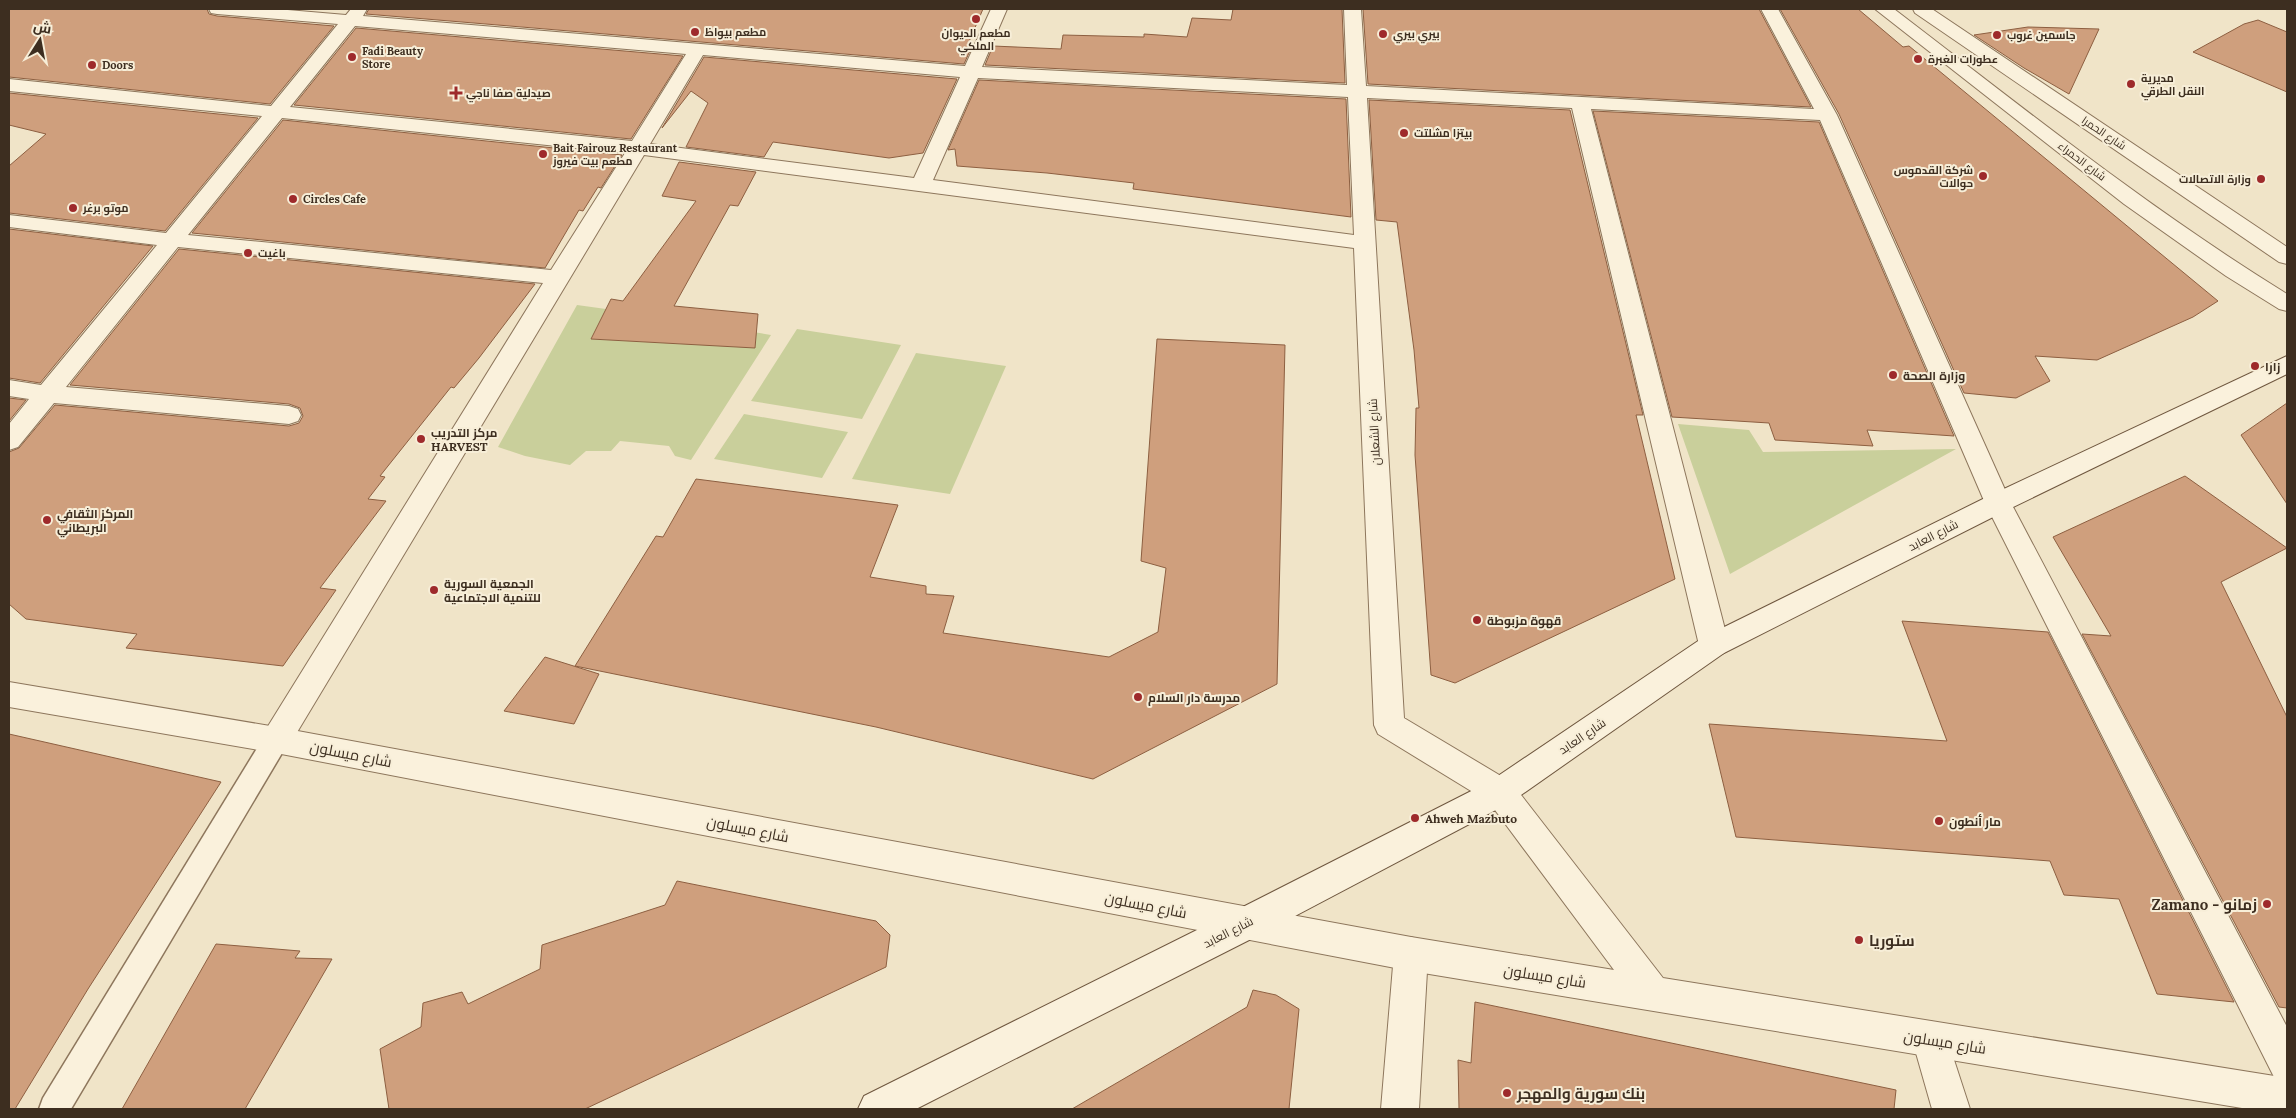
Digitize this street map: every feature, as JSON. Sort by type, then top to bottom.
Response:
[{"type":"street","points":[[217,9],[355,14],[698,49],[971,72],[1827,115]]},
{"type":"street","points":[[921,185],[999,9]]},
{"type":"street","name":"شارع الشعلان","points":[[1353,9],[1389,725],[1500,792]]},
{"type":"street","points":[[1770,9],[1827,115],[1998,503],[2287,1064]]},
{"type":"street","name":"شارع الحمراء","points":[[1883,9],[2068,151],[2227,268],[2287,304]]},
{"type":"street","name":"شارع الحمرا","points":[[1922,9],[2287,257]]},
{"type":"street","points":[[9,441],[355,14]]},
{"type":"street","points":[[276,740],[698,49]]},
{"type":"street","points":[[9,85],[638,148],[1365,243]]},
{"type":"street","points":[[1580,102],[1714,645]]},
{"type":"street","points":[[9,221],[172,240],[558,278]]},
{"type":"street","name":"شارع العابد","points":[[877,1109],[1245,924],[1500,792],[1714,645],[1998,503],[2287,364]]},
{"type":"street","points":[[9,388],[47,394],[289,414]]},
{"type":"street","name":"شارع ميسلون","points":[[9,694],[276,740],[1411,954],[2287,1097]]},
{"type":"street","points":[[1500,792],[1653,993]]},
{"type":"street","points":[[1400,1109],[1411,954]]},
{"type":"street","points":[[1930,1040],[1951,1109]]},
{"type":"lane","points":[[54,1109],[276,740]]},
{"type":"green space","points":[[577,305],[606,309],[591,339],[684,344],[694,322],[771,335],[691,460],[675,456],[669,446],[620,441],[611,451],[586,451],[570,465],[525,456],[498,447]]},
{"type":"green space","points":[[797,329],[901,345],[862,419],[751,401]]},
{"type":"green space","points":[[916,353],[1006,366],[950,494],[852,479]]},
{"type":"green space","points":[[744,414],[848,432],[822,478],[714,459]]},
{"type":"green space","points":[[1678,424],[1749,430],[1763,452],[1956,449],[1730,574]]},
{"type":"building","points":[[9,9],[207,9],[209,14],[217,16],[334,26],[270,104],[9,77]]},
{"type":"building","points":[[369,9],[983,9],[968,44],[973,44],[964,64],[366,14]]},
{"type":"building","points":[[1233,9],[1342,9],[1345,83],[985,65],[993,46],[1061,49],[1063,35],[1144,37],[1144,34],[1187,37],[1192,18],[1231,20]]},
{"type":"building","points":[[1363,9],[1759,9],[1811,107],[1368,84]]},
{"type":"building","points":[[1780,9],[1858,9],[1903,47],[1909,46],[2218,301],[2193,317],[2097,360],[2035,356],[2050,381],[2016,398],[1964,393],[1839,114]]},
{"type":"building","points":[[2258,20],[2287,32],[2287,92],[2193,52],[2244,24]]},
{"type":"building","points":[[2028,27],[2099,29],[2069,94],[2024,68],[1974,35]]},
{"type":"building","points":[[356,28],[683,56],[631,139],[294,105]]},
{"type":"building","points":[[704,57],[957,79],[923,153],[889,158],[773,142],[764,157],[686,147],[708,103],[691,91],[662,128]]},
{"type":"building","points":[[979,80],[1346,99],[1351,217],[1133,189],[1134,183],[1047,173],[957,166],[955,149],[948,150]]},
{"type":"building","points":[[9,93],[258,118],[165,231],[9,213],[9,166],[46,134],[9,125]]},
{"type":"building","points":[[1369,100],[1570,110],[1643,415],[1636,415],[1675,579],[1455,683],[1431,675],[1415,455],[1416,408],[1419,408],[1414,350],[1397,222],[1376,220]]},
{"type":"building","points":[[1593,111],[1819,122],[1954,436],[1867,430],[1873,446],[1775,440],[1769,423],[1672,417]]},
{"type":"building","points":[[283,120],[622,155],[601,188],[598,187],[583,211],[579,210],[545,268],[192,233]]},
{"type":"building","points":[[679,162],[756,172],[738,206],[730,205],[674,306],[758,314],[755,348],[591,339],[611,299],[623,301],[696,201],[662,196]]},
{"type":"building","points":[[9,229],[153,246],[40,383],[9,378]]},
{"type":"building","points":[[179,249],[535,284],[479,358],[454,388],[451,387],[380,476],[385,477],[368,499],[386,501],[320,588],[336,590],[283,666],[126,648],[137,634],[26,619],[9,604],[9,452],[19,448],[55,405],[289,426],[299,423],[303,416],[300,408],[289,404],[70,385]]},
{"type":"building","points":[[1157,339],[1285,345],[1277,684],[1093,779],[876,727],[575,666],[656,536],[663,537],[696,479],[898,505],[870,577],[926,586],[926,594],[954,596],[943,633],[1109,657],[1158,632],[1166,568],[1141,561]]},
{"type":"building","points":[[9,398],[26,400],[9,421]]},
{"type":"building","points":[[2287,403],[2287,504],[2241,435]]},
{"type":"building","points":[[2185,476],[2287,548],[2221,582],[2287,717],[2287,1008],[2279,1007],[2082,634],[2111,636],[2053,537]]},
{"type":"building","points":[[1902,621],[2048,632],[2234,1002],[2157,994],[2119,899],[2064,895],[2050,861],[1736,837],[1709,724],[1947,741]]},
{"type":"building","points":[[545,657],[599,674],[574,724],[504,711]]},
{"type":"building","points":[[9,734],[221,782],[88,989],[15,1109],[9,1109]]},
{"type":"building","points":[[677,881],[876,921],[890,935],[886,967],[585,1109],[389,1109],[380,1049],[421,1027],[423,1003],[462,992],[468,1004],[540,969],[542,945],[665,905]]},
{"type":"building","points":[[216,944],[300,951],[295,958],[332,959],[245,1109],[122,1109]]},
{"type":"building","points":[[1253,990],[1276,995],[1299,1009],[1289,1109],[1072,1109],[1247,1007]]},
{"type":"building","points":[[1475,1002],[1896,1090],[1894,1109],[1459,1109],[1458,1060],[1471,1063]]},
{"type":"place","name":"مطعم الديوان الملكي","points":[[976,19]]},
{"type":"place","name":"مطعم بيواظ","points":[[695,32]]},
{"type":"place","name":"بيري بيري","points":[[1383,34]]},
{"type":"place","name":"جاسمين غروب","points":[[1997,35]]},
{"type":"place","name":"Fadi Beauty Store","points":[[352,57]]},
{"type":"place","name":"عطورات الغبرة","points":[[1918,59]]},
{"type":"place","name":"Doors","points":[[92,65]]},
{"type":"place","name":"مديرية النقل الطرقي","points":[[2131,84]]},
{"type":"place","name":"صيدلية صفا ناجي","points":[[456,93]]},
{"type":"place","name":"بيتزا مشلتت","points":[[1404,133]]},
{"type":"place","name":"Bait Fairouz Restaurant مطعم بيت فيروز","points":[[543,154]]},
{"type":"place","name":"شركة القدموس حوالات","points":[[1983,176]]},
{"type":"place","name":"وزارة الاتصالات","points":[[2261,179]]},
{"type":"place","name":"Circles Cafe","points":[[293,199]]},
{"type":"place","name":"موتو برغر","points":[[73,208]]},
{"type":"place","name":"باغيت","points":[[248,253]]},
{"type":"place","name":"زارا","points":[[2255,366]]},
{"type":"place","name":"وزارة الصحة","points":[[1893,375]]},
{"type":"place","name":"مركز التدريب HARVEST","points":[[421,439]]},
{"type":"place","name":"المركز الثقافي البريطاني","points":[[47,520]]},
{"type":"place","name":"الجمعية السورية للتنمية الاجتماعية","points":[[434,590]]},
{"type":"place","name":"قهوة مزبوطة","points":[[1477,620]]},
{"type":"place","name":"مدرسة دار السلام","points":[[1138,697]]},
{"type":"place","name":"Ahweh Mazbuto","points":[[1415,818]]},
{"type":"place","name":"مار أنطون","points":[[1939,821]]},
{"type":"place","name":"Zamano - زمانو","points":[[2267,904]]},
{"type":"place","name":"ستوريا","points":[[1859,940]]},
{"type":"place","name":"بنك سورية والمهجر","points":[[1507,1093]]}]
